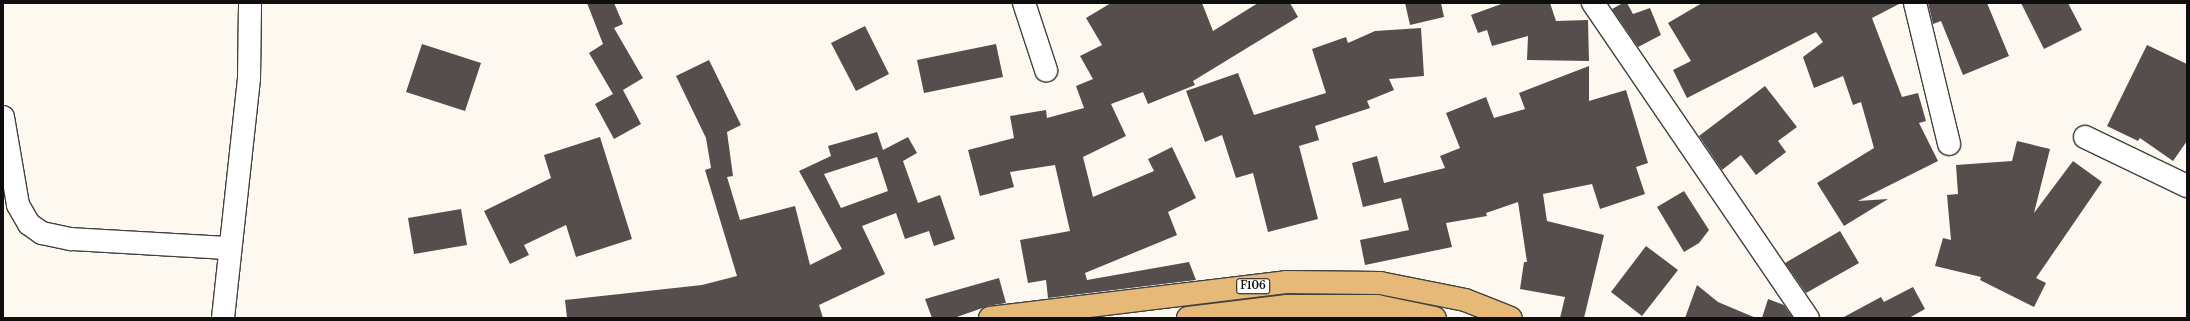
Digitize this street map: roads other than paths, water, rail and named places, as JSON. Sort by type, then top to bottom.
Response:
[{"type":"main road","name":"F106","points":[[990,318],[1286,282],[1380,283],[1465,300],[1511,318]]},
{"type":"main road","name":"F106","points":[[1188,318],[1287,306],[1377,306],[1435,318]]},
{"type":"street","points":[[223,318],[229,248],[249,78],[250,3]]},
{"type":"street","points":[[1024,3],[1046,70]]},
{"type":"street","points":[[1593,3],[1808,318]]},
{"type":"street","points":[[1916,3],[1950,144]]},
{"type":"street","points":[[3,117],[18,205],[29,224],[42,233],[71,239],[229,248]]},
{"type":"street","points":[[2085,137],[2187,186]]}]
